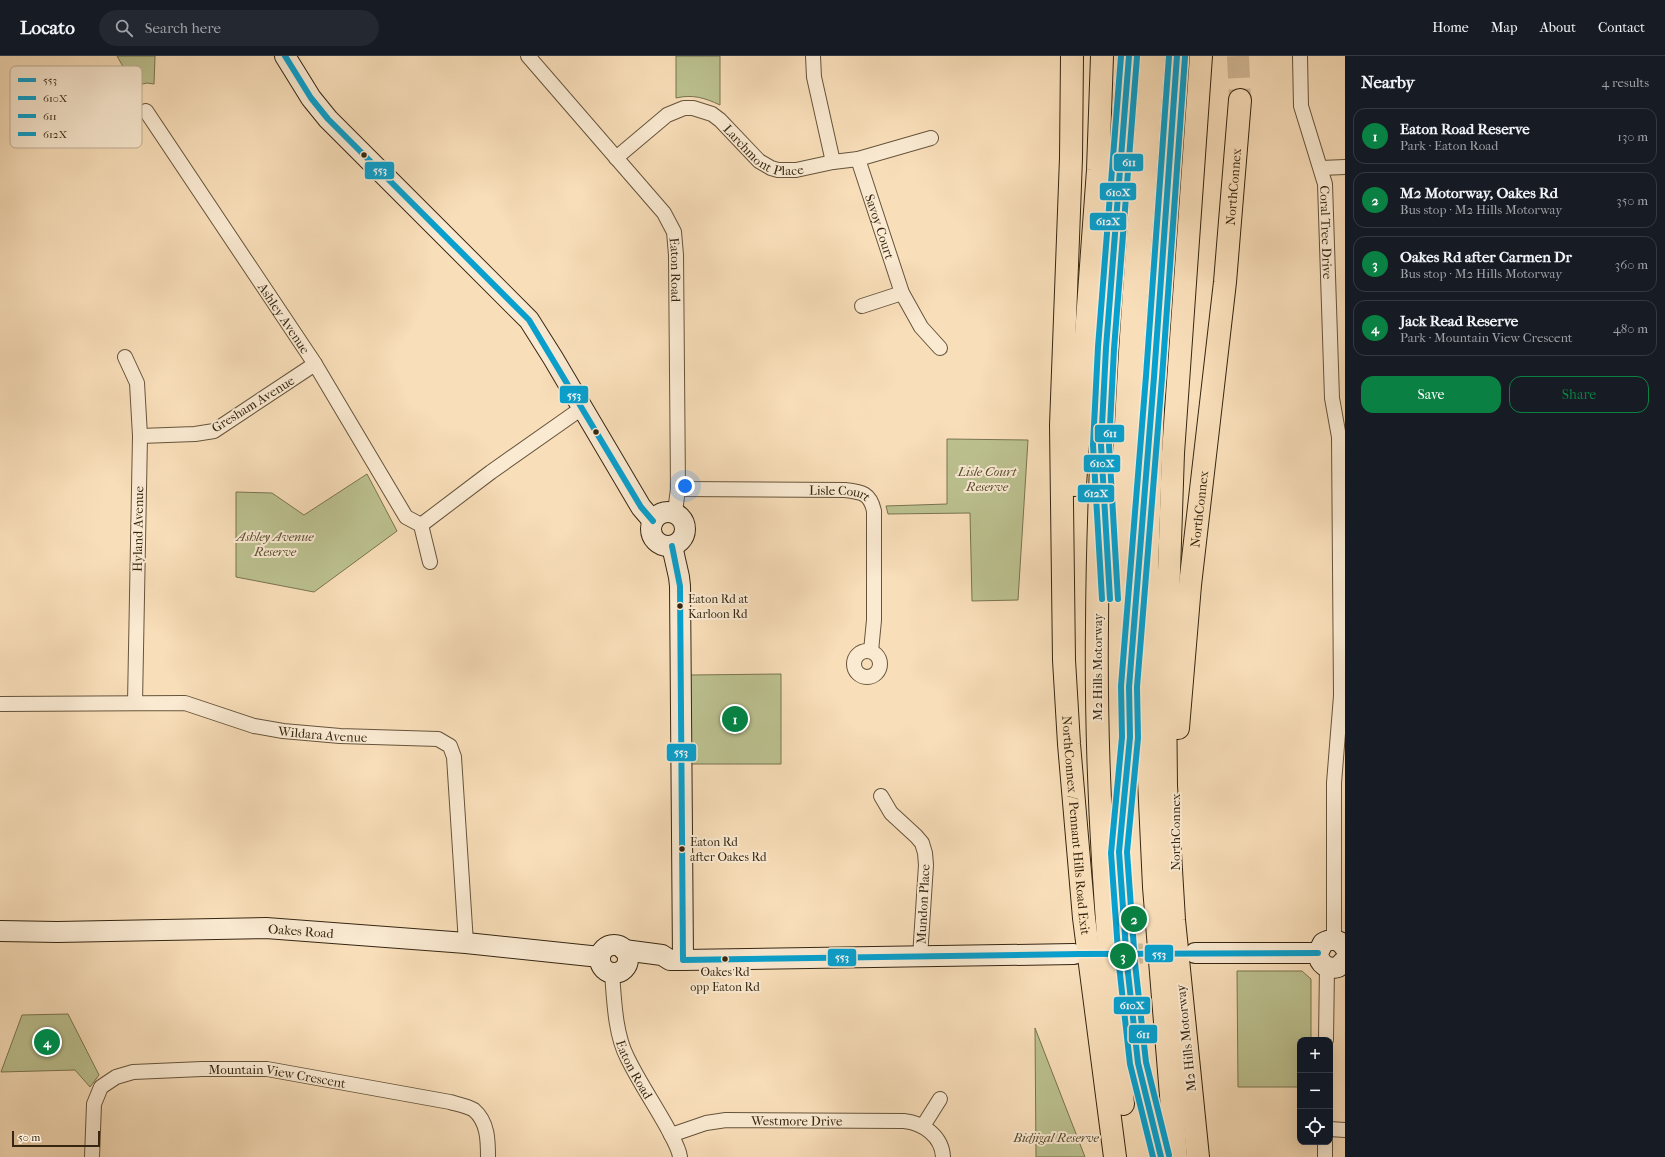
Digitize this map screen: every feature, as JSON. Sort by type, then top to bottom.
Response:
[{"type":"highway","points":[[1064,660],[1061,425],[1071,158],[1072,56]]},
{"type":"highway","points":[[1064,660],[1070,590],[1073,507],[1098,170],[1102,56]]},
{"type":"highway","name":"M2 Hills Motorway","points":[[1128,1157],[1112,995],[1103,858],[1096,626],[1098,531],[1106,348],[1129,56]]},
{"type":"highway","name":"M2 Hills Motorway","points":[[1176,1157],[1153,879],[1149,780],[1147,569],[1154,377],[1177,56]]},
{"type":"highway","points":[[1174,920],[1166,786],[1166,618],[1173,453],[1201,56]]},
{"type":"highway","name":"NorthConnex","points":[[1174,920],[1176,753],[1190,585],[1225,282],[1240,100]]},
{"type":"highway","name":"NorthConnex / Pennant Hills Road Exit","points":[[1064,660],[1069,744],[1084,910],[1115,1157]]},
{"type":"highway","name":"M2 Hills Motorway","points":[[1174,920],[1198,1157]]},
{"type":"main road","points":[[285,56],[311,98],[328,119],[529,320],[641,507],[653,521]]},
{"type":"main road","points":[[664,512],[675,512],[683,519],[686,530],[681,540],[672,546],[661,544],[653,537],[651,532],[653,521],[664,512]]},
{"type":"main road","points":[[672,546],[680,586],[676,960]]},
{"type":"main road","name":"Oakes Road","points":[[0,931],[66,932],[266,928],[466,943],[615,962],[662,955],[676,960],[1074,954]]},
{"type":"main road","points":[[1322,960],[1323,943],[1339,944]]},
{"type":"main road","points":[[1195,953],[1322,960],[1333,968],[1338,967],[1345,960]]},
{"type":"street","name":"Eaton Road","points":[[528,56],[664,213],[674,232],[676,255],[678,489],[675,512]]},
{"type":"street","points":[[813,56],[814,77],[833,162]]},
{"type":"street","name":"Coral Tree Drive","points":[[1300,56],[1301,106],[1321,168],[1327,202],[1332,398],[1339,437],[1341,696],[1340,751],[1334,783],[1339,944]]},
{"type":"street","name":"Larchmont Place","points":[[616,158],[667,115],[684,108],[693,108],[712,114],[720,120],[759,161],[771,168],[786,171],[858,159],[931,138]]},
{"type":"street","name":"Ashley Avenue","points":[[146,111],[315,364],[406,517],[421,525]]},
{"type":"street","name":"Savoy Court","points":[[858,159],[902,293],[921,327],[940,348]]},
{"type":"street","points":[[1321,168],[1345,167]]},
{"type":"street","points":[[862,306],[902,293]]},
{"type":"street","name":"Hyland Avenue","points":[[125,357],[138,383],[140,436],[135,703]]},
{"type":"street","name":"Gresham Avenue","points":[[140,436],[195,434],[214,431],[315,364]]},
{"type":"street","points":[[430,562],[421,525],[491,472],[582,408]]},
{"type":"street","name":"Lisle Court","points":[[678,489],[845,490],[857,492],[867,496],[874,511],[874,620],[871,652]]},
{"type":"street","name":"Wildara Avenue","points":[[0,704],[185,703],[254,726],[283,731],[340,736],[438,739],[450,746],[454,757],[466,943]]},
{"type":"street","name":"Mundon Place","points":[[881,796],[891,813],[916,836],[922,844],[925,853],[926,865],[920,957]]},
{"type":"street","points":[[1322,960],[1326,1037]]},
{"type":"street","name":"Eaton Road","points":[[615,962],[615,1009],[626,1056],[653,1101],[671,1135],[680,1157]]},
{"type":"street","name":"Mountain View Crescent","points":[[92,1157],[94,1104],[101,1087],[116,1077],[133,1072],[202,1069],[267,1069],[450,1102],[473,1110],[482,1120],[488,1135],[488,1157]]},
{"type":"street","points":[[940,1099],[923,1126],[938,1141],[943,1157]]},
{"type":"street","name":"Westmore Drive","points":[[671,1135],[706,1123],[726,1120],[904,1121],[914,1122],[923,1126]]},
{"type":"street","points":[[1333,1129],[1345,1130]]},
{"type":"street","points":[[1325,1145],[1325,1157]]},
{"type":"green space","points":[[117,56],[155,56],[154,84],[142,84],[142,66],[123,66]]},
{"type":"green space","points":[[676,56],[720,56],[720,105],[699,97],[688,96],[676,98]]},
{"type":"green space","name":"Lisle Court Reserve","points":[[947,439],[1028,440],[1018,600],[972,601],[970,513],[888,514],[886,506],[947,504]]},
{"type":"green space","name":"Ashley Avenue Reserve","points":[[367,474],[397,531],[314,592],[236,577],[236,492],[272,493],[304,515]]},
{"type":"green space","points":[[781,674],[781,764],[689,764],[690,675]]},
{"type":"green space","points":[[1237,971],[1302,971],[1311,979],[1311,1037],[1297,1037],[1297,1087],[1238,1087]]},
{"type":"green space","points":[[68,1014],[99,1075],[90,1087],[75,1070],[1,1072],[22,1015]]},
{"type":"green space","name":"Bidjigal Reserve","points":[[1035,1028],[1085,1157],[1036,1157]]},
{"type":"tunnel","points":[[1238,56],[1240,100]]},
{"type":"tunnel","points":[[1093,954],[1175,953]]},
{"type":"transit line","name":"553","points":[[285,56],[311,98],[328,119],[529,320],[641,507],[653,521]]},
{"type":"transit line","name":"612X","points":[[1102,599],[1093,445],[1098,347],[1121,56]]},
{"type":"transit line","name":"610X","points":[[1110,599],[1101,445],[1106,348],[1129,56]]},
{"type":"transit line","name":"612X","points":[[1153,1157],[1130,1064],[1119,965],[1111,853],[1122,737],[1121,686],[1146,376],[1169,56]]},
{"type":"transit line","name":"610X","points":[[1161,1157],[1138,1063],[1127,964],[1119,852],[1130,737],[1129,687],[1154,377],[1177,56]]},
{"type":"transit line","name":"611","points":[[1118,599],[1109,445],[1114,349],[1137,57]]},
{"type":"transit line","name":"611","points":[[1169,1155],[1146,1062],[1135,963],[1127,852],[1138,738],[1137,687],[1162,378],[1185,57]]},
{"type":"transit line","name":"553","points":[[672,546],[680,586],[683,960]]},
{"type":"transit line","name":"553","points":[[683,960],[1080,954],[1318,953]]},
{"type":"place","name":"Eaton Rd at Karloon Rd","points":[[680,606]]},
{"type":"place","name":"Eaton Road Reserve","points":[[735,719]]},
{"type":"place","name":"Eaton Rd after Oakes Rd","points":[[682,849]]},
{"type":"place","name":"M2 Motorway, Oakes Rd","points":[[1134,919]]},
{"type":"place","name":"Oakes Rd after Carmen Dr","points":[[1123,956]]},
{"type":"place","name":"Oakes Rd opp Eaton Rd","points":[[725,959]]},
{"type":"place","name":"Jack Read Reserve","points":[[47,1042]]}]
